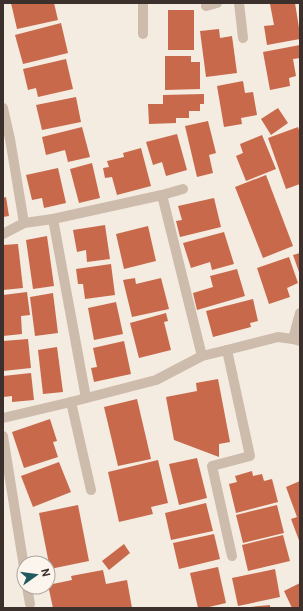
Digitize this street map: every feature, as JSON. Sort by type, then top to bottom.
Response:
[{"type":"street","points":[[143,3],[143,34]]},
{"type":"street","points":[[206,6],[217,3]]},
{"type":"street","points":[[239,3],[243,38]]},
{"type":"street","points":[[3,108],[10,139],[24,223]]},
{"type":"street","points":[[3,234],[24,223],[53,219],[183,189]]},
{"type":"street","points":[[162,195],[202,356]]},
{"type":"street","points":[[53,219],[86,398]]},
{"type":"street","points":[[3,418],[156,380],[202,356],[278,338],[296,340],[300,312]]},
{"type":"street","points":[[227,350],[250,456],[212,466],[232,556]]},
{"type":"street","points":[[71,402],[91,490]]},
{"type":"street","points":[[3,436],[22,555]]},
{"type":"street","points":[[28,595],[30,604]]},
{"type":"building","points":[[11,3],[54,3],[58,20],[17,29]]},
{"type":"building","points":[[295,3],[300,39],[267,45],[264,26],[274,25],[270,4]]},
{"type":"building","points":[[168,10],[194,10],[194,50],[168,50]]},
{"type":"building","points":[[61,23],[68,53],[23,64],[15,35]]},
{"type":"building","points":[[219,29],[220,38],[232,36],[237,73],[206,77],[200,31]]},
{"type":"building","points":[[300,45],[300,58],[293,59],[296,76],[289,78],[290,86],[270,90],[263,52]]},
{"type":"building","points":[[165,56],[191,56],[191,62],[200,62],[200,89],[165,90]]},
{"type":"building","points":[[66,59],[73,89],[38,97],[36,88],[28,90],[23,69]]},
{"type":"building","points":[[243,81],[245,93],[253,92],[257,115],[241,118],[242,124],[224,127],[217,86]]},
{"type":"building","points":[[204,94],[204,104],[200,104],[200,111],[189,111],[189,118],[176,118],[176,123],[149,124],[148,104],[163,104],[163,95]]},
{"type":"building","points":[[76,97],[81,122],[42,130],[36,105]]},
{"type":"building","points":[[278,108],[288,123],[271,135],[261,119]]},
{"type":"building","points":[[208,121],[216,153],[209,155],[213,173],[197,177],[185,126]]},
{"type":"building","points":[[82,127],[90,157],[68,162],[65,150],[46,155],[42,137]]},
{"type":"building","points":[[298,127],[300,133],[300,184],[286,189],[268,138]]},
{"type":"building","points":[[177,134],[187,170],[166,176],[162,162],[153,165],[146,142]]},
{"type":"building","points":[[262,135],[276,169],[246,181],[236,156],[243,153],[240,144]]},
{"type":"building","points":[[141,148],[151,186],[117,195],[112,177],[105,178],[103,168],[109,167],[107,161],[124,157],[123,153]]},
{"type":"building","points":[[92,163],[100,198],[79,203],[70,169]]},
{"type":"building","points":[[58,168],[66,203],[44,208],[42,198],[32,200],[26,175]]},
{"type":"building","points":[[266,175],[293,246],[263,258],[235,187]]},
{"type":"building","points":[[6,197],[9,216],[3,217],[3,198]]},
{"type":"building","points":[[214,198],[221,227],[180,237],[176,221],[182,220],[178,206]]},
{"type":"building","points":[[105,225],[110,259],[87,262],[86,250],[77,252],[73,230]]},
{"type":"building","points":[[148,226],[156,261],[124,269],[116,234]]},
{"type":"building","points":[[224,232],[234,264],[212,270],[210,262],[191,268],[183,243]]},
{"type":"building","points":[[47,236],[54,286],[33,289],[26,240]]},
{"type":"building","points":[[18,244],[23,288],[3,290],[3,245]]},
{"type":"building","points":[[300,253],[300,271],[299,272],[293,255]]},
{"type":"building","points":[[289,257],[298,283],[287,288],[290,297],[269,304],[257,268]]},
{"type":"building","points":[[111,264],[115,295],[85,299],[83,284],[78,284],[76,269]]},
{"type":"building","points":[[237,269],[245,296],[197,310],[193,293],[213,287],[210,276]]},
{"type":"building","points":[[135,278],[136,284],[161,278],[169,309],[132,317],[123,280]]},
{"type":"building","points":[[27,292],[30,315],[21,316],[22,334],[3,336],[3,295]]},
{"type":"building","points":[[53,293],[58,333],[35,336],[30,297]]},
{"type":"building","points":[[253,299],[258,321],[250,323],[251,327],[213,337],[206,311]]},
{"type":"building","points":[[116,302],[123,334],[94,340],[88,308]]},
{"type":"building","points":[[166,313],[168,321],[164,322],[171,350],[139,358],[130,323]]},
{"type":"building","points":[[28,339],[31,368],[3,371],[3,341]]},
{"type":"building","points":[[124,341],[131,374],[94,382],[91,368],[97,367],[93,348]]},
{"type":"building","points":[[57,347],[63,392],[43,394],[38,350]]},
{"type":"building","points":[[31,373],[34,400],[12,402],[12,396],[3,397],[3,376]]},
{"type":"building","points":[[218,379],[230,442],[219,444],[219,457],[174,440],[166,397],[197,391],[196,383]]},
{"type":"building","points":[[137,399],[151,459],[118,466],[104,407]]},
{"type":"building","points":[[50,419],[57,441],[53,442],[58,457],[24,468],[12,432]]},
{"type":"building","points":[[197,458],[207,498],[179,505],[169,464]]},
{"type":"building","points":[[158,460],[168,503],[151,507],[153,514],[119,522],[108,472]]},
{"type":"building","points":[[59,462],[71,492],[33,507],[21,476]]},
{"type":"building","points":[[252,471],[253,476],[262,474],[264,481],[272,479],[278,502],[236,513],[229,484],[237,482],[235,476]]},
{"type":"building","points":[[300,481],[300,543],[291,519],[297,517],[286,487]]},
{"type":"building","points":[[206,503],[213,531],[171,540],[165,513]]},
{"type":"building","points":[[78,505],[89,561],[56,568],[56,555],[47,555],[39,513]]},
{"type":"building","points":[[277,505],[284,533],[243,543],[236,515]]},
{"type":"building","points":[[214,534],[220,559],[179,569],[173,543]]},
{"type":"building","points":[[283,535],[290,561],[248,571],[242,545]]},
{"type":"building","points":[[124,544],[130,553],[109,570],[102,561]]},
{"type":"building","points":[[218,567],[226,603],[205,608],[198,608],[190,573]]},
{"type":"building","points":[[275,569],[280,597],[238,606],[232,578]]},
{"type":"building","points":[[103,570],[106,584],[127,580],[132,608],[53,608],[50,595],[56,595],[56,583],[72,580],[71,576]]},
{"type":"building","points":[[300,583],[300,608],[292,608],[284,591]]},
{"type":"building","points":[[270,605],[270,608],[250,608],[250,607]]}]
